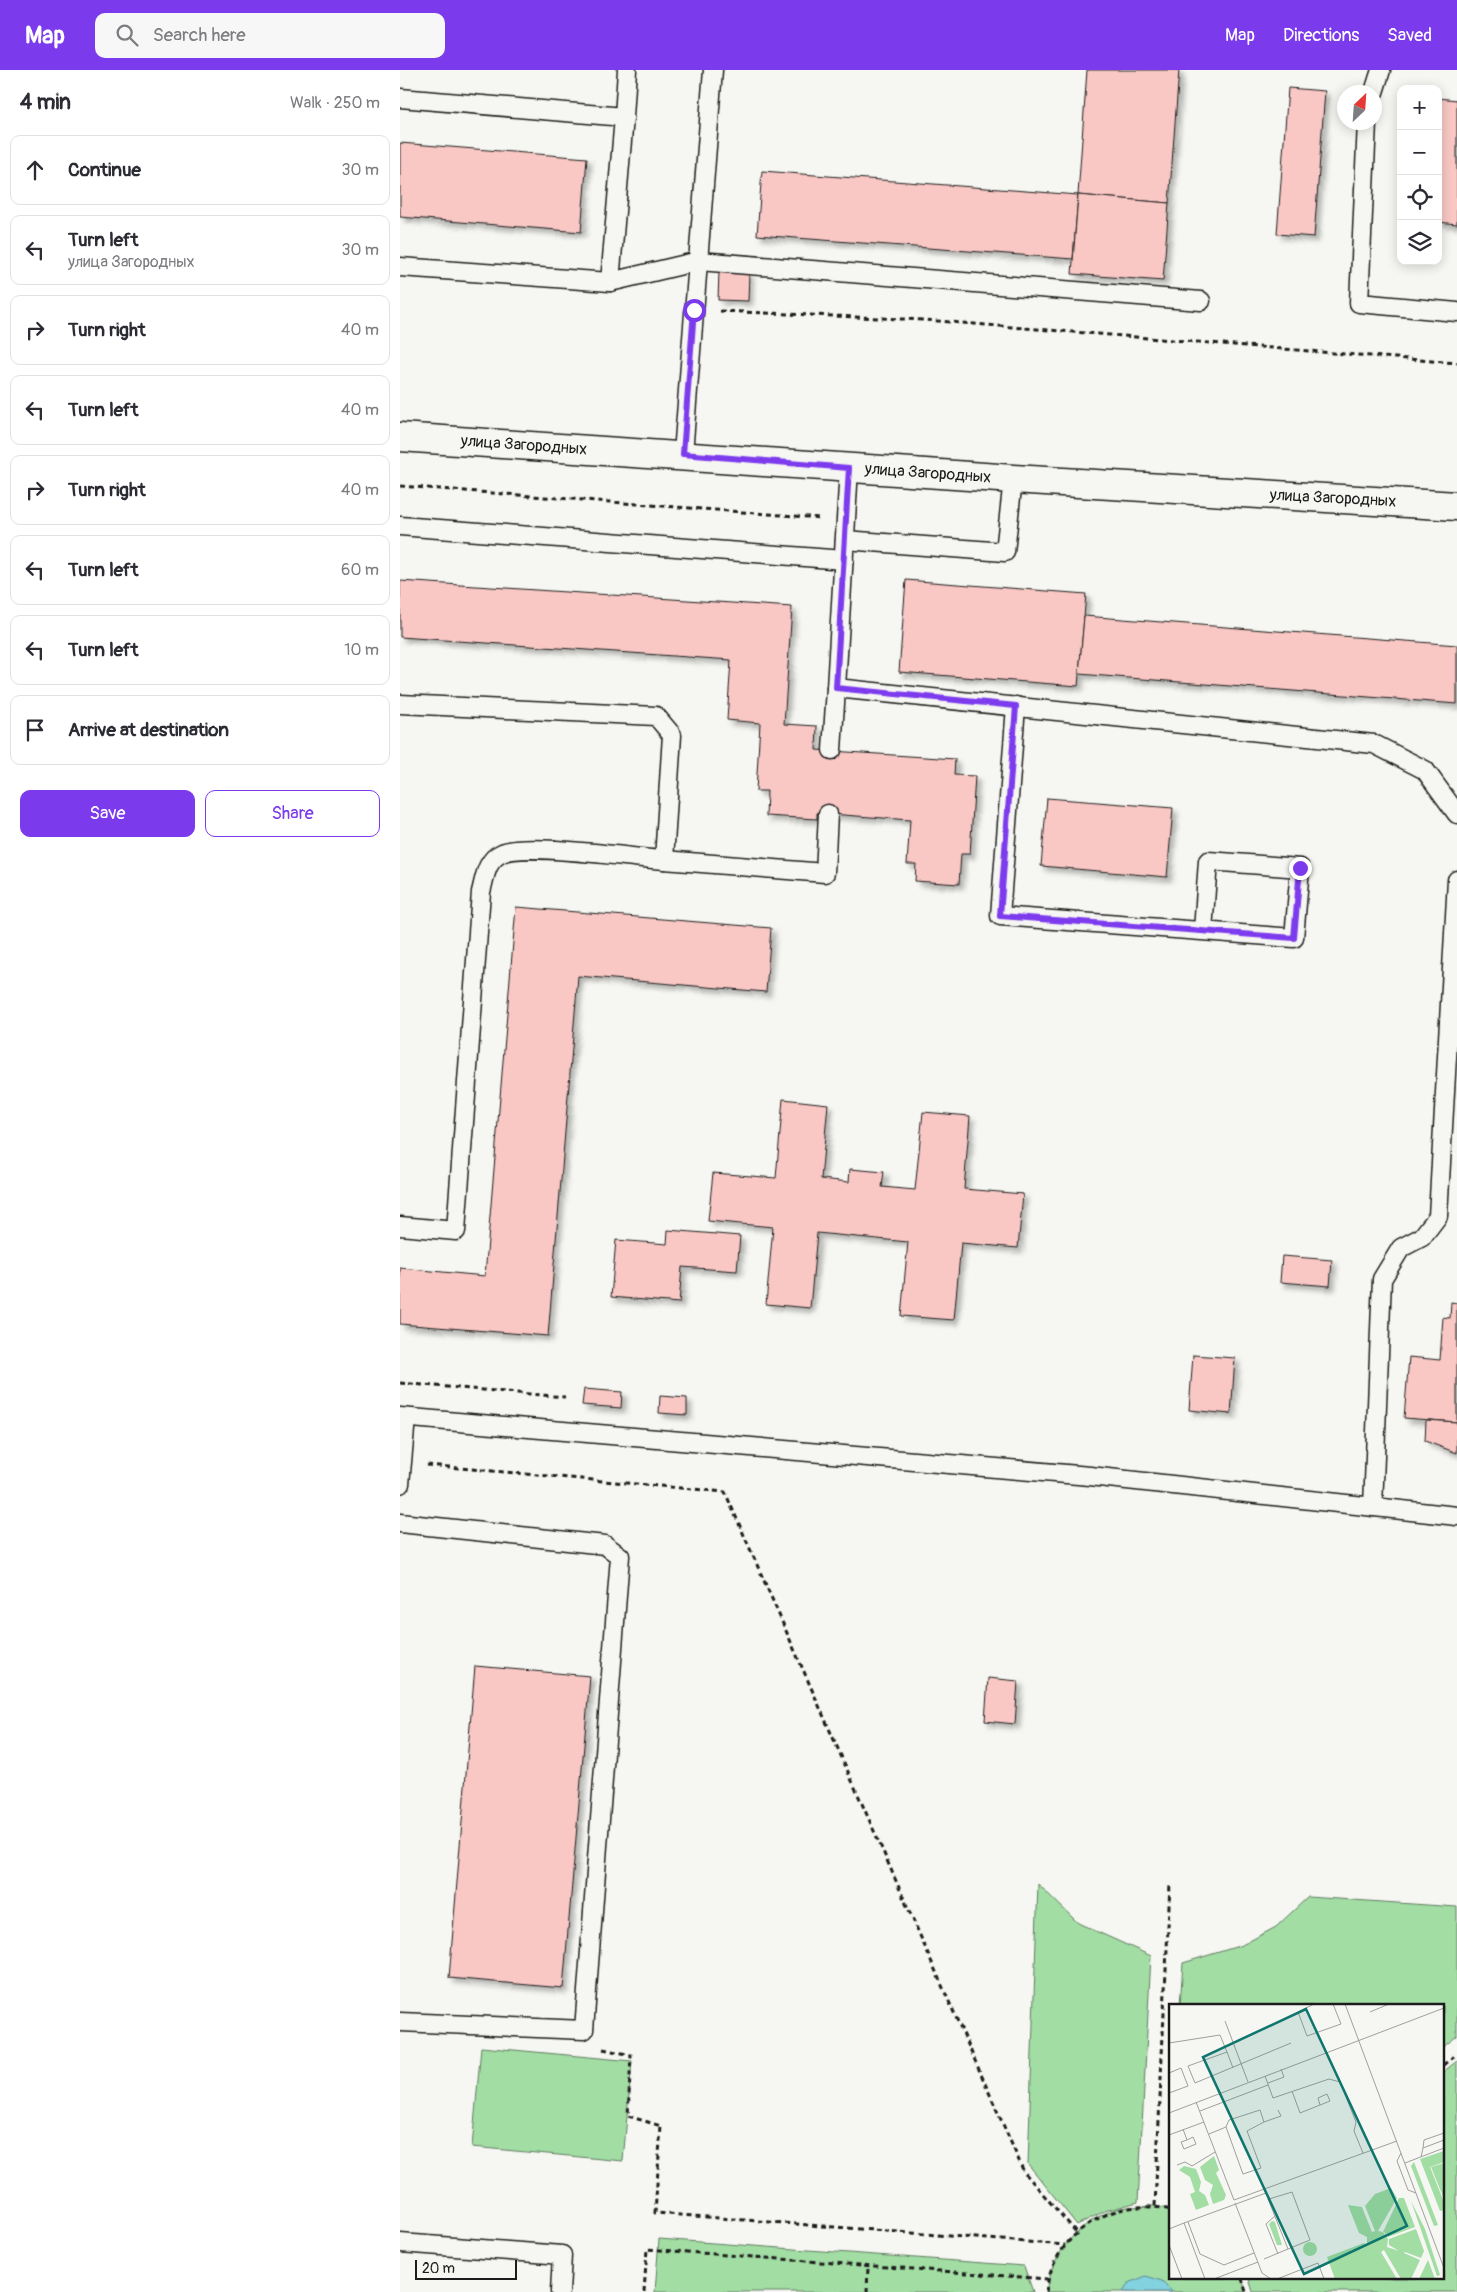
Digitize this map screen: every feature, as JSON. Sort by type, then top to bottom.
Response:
[{"type":"main road","name":"улица Загородных","points":[[400,437],[683,454],[1013,479],[1457,506]]},
{"type":"lane","points":[[610,282],[627,70]]},
{"type":"lane","points":[[683,454],[713,70]]},
{"type":"lane","points":[[1376,85],[1381,70]]},
{"type":"lane","points":[[400,98],[624,117]]},
{"type":"lane","points":[[1368,130],[1359,303],[1457,312]]},
{"type":"lane","points":[[400,267],[610,282],[698,261],[1201,300]]},
{"type":"lane","points":[[832,750],[849,468]]},
{"type":"lane","points":[[845,540],[1005,552],[1013,479]]},
{"type":"lane","points":[[400,526],[844,560]]},
{"type":"lane","points":[[836,688],[1374,744],[1425,770],[1457,814]]},
{"type":"lane","points":[[400,704],[656,716],[672,735],[664,860]]},
{"type":"lane","points":[[1016,706],[1000,916],[1294,938],[1300,868],[1208,861],[1203,931]]},
{"type":"lane","points":[[400,1226],[456,1231],[481,892],[488,865],[502,852],[525,848],[824,873],[828,814]]},
{"type":"lane","points":[[1373,1507],[1382,1279],[1401,1248],[1422,1237],[1438,1216],[1457,880]]},
{"type":"lane","points":[[400,1484],[403,1417],[1090,1476],[1457,1516]]},
{"type":"lane","points":[[400,1524],[605,1545],[620,1556],[584,2030],[400,2022]]},
{"type":"lane","points":[[400,2244],[562,2255],[560,2292]]},
{"type":"path","points":[[694,310],[925,320],[1457,363]]},
{"type":"path","points":[[400,486],[846,520]]},
{"type":"path","points":[[400,1383],[566,1397]]},
{"type":"path","points":[[401,1461],[725,1492],[1024,2172],[1076,2232]]},
{"type":"path","points":[[1155,2206],[1170,1884]]},
{"type":"path","points":[[584,2030],[594,2048],[631,2054],[628,2116],[661,2126],[655,2213],[1065,2245]]},
{"type":"path","points":[[1444,2064],[1457,2054]]},
{"type":"path","points":[[1046,2292],[1048,2279],[1055,2261],[1065,2245],[1076,2232],[1090,2222],[1121,2208],[1155,2206],[1169,2210]]},
{"type":"path","points":[[644,2292],[647,2249],[1048,2279]]},
{"type":"path","points":[[867,2292],[868,2267]]},
{"type":"green space","points":[[1038,1884],[1078,1923],[1151,1956],[1138,2202],[1105,2211],[1077,2225],[1028,2164]]},
{"type":"green space","points":[[1308,1897],[1457,1907],[1457,2036],[1444,2046],[1444,2004],[1180,2004],[1183,1963],[1242,1945],[1276,1927]]},
{"type":"green space","points":[[481,2047],[632,2061],[623,2161],[472,2147]]},
{"type":"green space","points":[[1457,2061],[1457,2292],[1253,2292],[1250,2280],[1444,2280],[1444,2071]]},
{"type":"green space","points":[[1155,2206],[1169,2210],[1169,2280],[1243,2280],[1246,2292],[1046,2292],[1054,2263],[1062,2250],[1081,2228],[1107,2213],[1129,2207]]},
{"type":"green space","points":[[659,2239],[1024,2266],[1033,2292],[655,2292]]},
{"type":"water","points":[[1146,2276],[1162,2281],[1171,2292],[1123,2292],[1129,2283]]},
{"type":"building","points":[[1087,70],[1179,70],[1169,203],[1078,195]]},
{"type":"building","points":[[1288,88],[1325,91],[1314,237],[1277,234]]},
{"type":"building","points":[[1442,98],[1457,100],[1457,224],[1442,222]]},
{"type":"building","points":[[400,143],[587,158],[581,232],[400,217]]},
{"type":"building","points":[[762,171],[1078,195],[1073,259],[757,235]]},
{"type":"building","points":[[1078,195],[1169,203],[1163,281],[1072,274]]},
{"type":"building","points":[[719,271],[749,273],[748,301],[718,300]]},
{"type":"building","points":[[906,580],[1086,594],[1078,686],[899,672]]},
{"type":"building","points":[[400,581],[792,607],[784,724],[817,726],[816,750],[955,759],[954,775],[975,776],[970,854],[961,854],[959,884],[915,881],[916,864],[907,864],[910,820],[817,813],[817,819],[766,816],[767,791],[756,791],[760,723],[727,720],[731,660],[400,637]]},
{"type":"building","points":[[1084,616],[1457,645],[1457,704],[1079,674]]},
{"type":"building","points":[[1047,798],[1173,808],[1167,877],[1041,866]]},
{"type":"building","points":[[516,907],[771,928],[766,992],[578,976],[548,1336],[400,1324],[400,1268],[485,1276]]},
{"type":"building","points":[[783,1099],[828,1104],[821,1179],[849,1182],[850,1169],[884,1172],[882,1187],[915,1190],[923,1112],[970,1116],[964,1189],[1023,1194],[1018,1248],[961,1243],[954,1320],[901,1316],[908,1242],[817,1233],[810,1308],[766,1304],[773,1227],[708,1221],[713,1173],[776,1178]]},
{"type":"building","points":[[668,1230],[740,1236],[737,1271],[682,1267],[679,1303],[611,1297],[616,1240],[667,1244]]},
{"type":"building","points":[[1282,1256],[1332,1260],[1330,1286],[1280,1282]]},
{"type":"building","points":[[1451,1302],[1457,1303],[1457,1422],[1404,1418],[1409,1357],[1440,1360],[1443,1317],[1450,1318]]},
{"type":"building","points":[[1193,1355],[1235,1358],[1231,1414],[1189,1410]]},
{"type":"building","points":[[584,1389],[622,1392],[621,1408],[582,1405]]},
{"type":"building","points":[[660,1396],[687,1398],[687,1415],[659,1413]]},
{"type":"building","points":[[1426,1420],[1457,1422],[1457,1453],[1425,1441]]},
{"type":"building","points":[[475,1666],[590,1676],[563,1988],[449,1978]]},
{"type":"building","points":[[988,1678],[1018,1681],[1015,1724],[985,1721]]},
{"type":"route","points":[[694,310],[683,454],[849,468],[836,688],[1016,706],[1000,916],[1294,938],[1300,868]]}]
